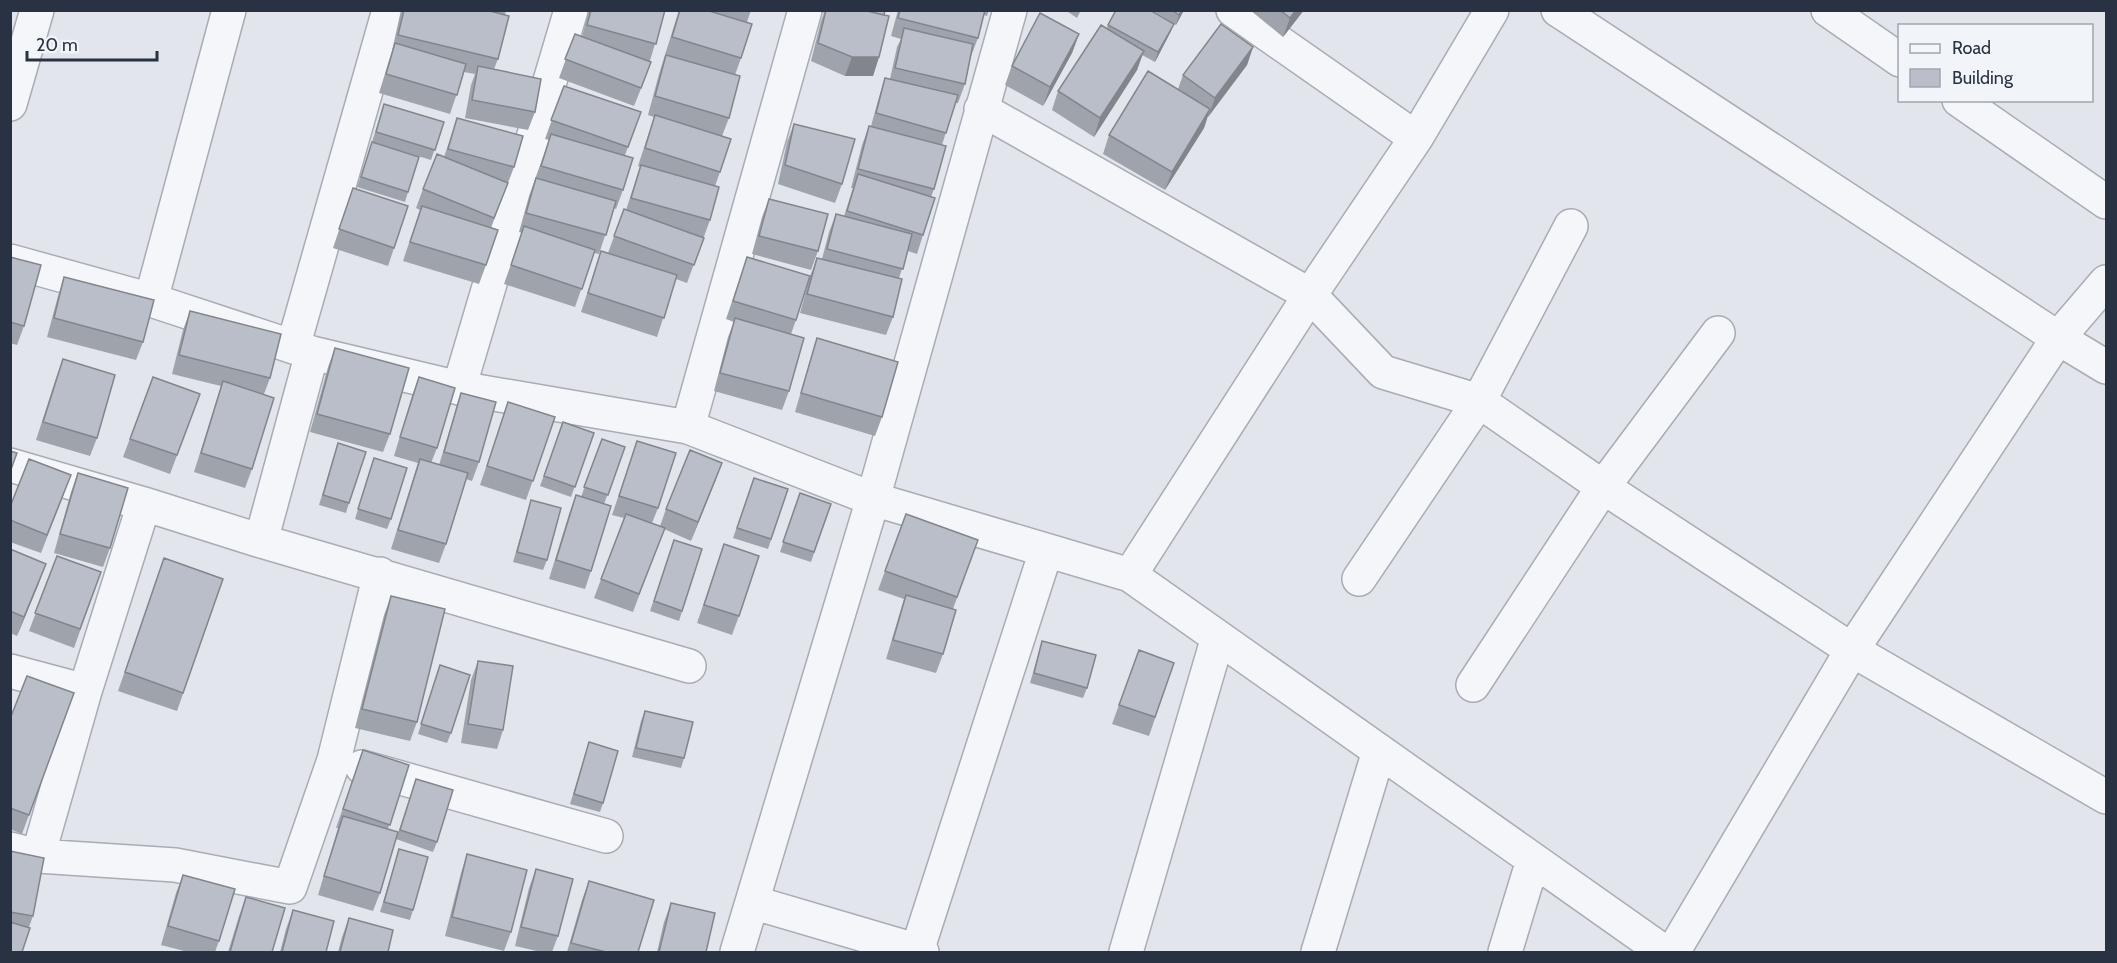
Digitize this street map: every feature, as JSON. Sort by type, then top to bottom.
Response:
[{"type":"street","points":[[10,104],[37,10]]},
{"type":"street","points":[[151,300],[229,10]]},
{"type":"street","points":[[261,541],[302,350],[389,10]]},
{"type":"street","points":[[459,388],[570,10]]},
{"type":"street","points":[[688,427],[805,10]]},
{"type":"street","points":[[737,952],[873,499],[1010,10]]},
{"type":"street","points":[[1233,10],[1416,138]]},
{"type":"street","points":[[1130,575],[1310,295],[1416,138],[1492,10]]},
{"type":"street","points":[[1558,10],[2058,338],[2106,367]]},
{"type":"street","points":[[1828,10],[1898,59]]},
{"type":"street","points":[[1962,102],[2106,202]]},
{"type":"street","points":[[981,109],[1310,295],[1383,372],[1479,401],[1604,487],[1852,650],[2106,797]]},
{"type":"street","points":[[1359,579],[1479,401],[1572,226]]},
{"type":"street","points":[[10,261],[151,300],[302,350],[459,388],[688,427],[873,499],[1130,575],[1664,952]]},
{"type":"street","points":[[1673,952],[1852,650],[2058,338],[2106,282]]},
{"type":"street","points":[[1473,685],[1604,487],[1718,333]]},
{"type":"street","points":[[10,465],[689,666]]},
{"type":"street","points":[[144,504],[84,691],[24,852],[175,865],[290,887],[334,760],[380,574]]},
{"type":"street","points":[[752,902],[919,952],[1046,551]]},
{"type":"street","points":[[1126,952],[1218,637]]},
{"type":"street","points":[[10,671],[84,691]]},
{"type":"street","points":[[1318,952],[1378,751]]},
{"type":"street","points":[[334,760],[606,836]]},
{"type":"street","points":[[1505,952],[1533,860]]},
{"type":"building","points":[[404,10],[486,10],[509,16],[498,59],[398,35]]},
{"type":"building","points":[[591,10],[665,10],[656,44],[587,25]]},
{"type":"building","points":[[680,10],[706,10],[752,24],[741,58],[672,37]]},
{"type":"building","points":[[826,10],[863,10],[889,16],[879,57],[852,57],[818,43]]},
{"type":"building","points":[[863,10],[885,10],[884,15]]},
{"type":"building","points":[[900,10],[985,10],[978,38],[898,18]]},
{"type":"building","points":[[1116,10],[1150,10],[1174,24],[1158,52],[1108,25]]},
{"type":"building","points":[[1172,10],[1182,10],[1179,15]]},
{"type":"building","points":[[1280,10],[1296,10],[1290,18]]},
{"type":"building","points":[[1040,13],[1079,34],[1050,87],[1012,66]]},
{"type":"building","points":[[1221,24],[1253,47],[1215,98],[1183,75]]},
{"type":"building","points":[[1101,25],[1144,51],[1100,118],[1058,91]]},
{"type":"building","points":[[904,28],[973,44],[965,84],[895,68]]},
{"type":"building","points":[[575,34],[651,62],[641,88],[565,59]]},
{"type":"building","points":[[395,43],[466,64],[457,95],[386,74]]},
{"type":"building","points":[[666,55],[740,76],[729,118],[655,96]]},
{"type":"building","points":[[478,66],[541,79],[535,112],[472,100]]},
{"type":"building","points":[[1148,71],[1210,109],[1172,172],[1109,135]]},
{"type":"building","points":[[885,78],[958,95],[946,133],[876,113]]},
{"type":"building","points":[[564,86],[641,112],[628,147],[551,120]]},
{"type":"building","points":[[384,104],[444,122],[435,150],[376,132]]},
{"type":"building","points":[[655,115],[731,139],[720,172],[645,148]]},
{"type":"building","points":[[457,118],[523,136],[514,167],[448,149]]},
{"type":"building","points":[[794,124],[855,139],[842,184],[785,165]]},
{"type":"building","points":[[869,126],[946,146],[934,189],[858,169]]},
{"type":"building","points":[[551,134],[633,158],[623,190],[541,166]]},
{"type":"building","points":[[372,142],[419,157],[408,192],[361,177]]},
{"type":"building","points":[[437,154],[508,183],[494,218],[423,189]]},
{"type":"building","points":[[641,165],[719,187],[710,220],[631,198]]},
{"type":"building","points":[[858,174],[935,198],[923,235],[847,211]]},
{"type":"building","points":[[536,178],[616,201],[606,235],[526,213]]},
{"type":"building","points":[[353,188],[408,206],[394,248],[339,229]]},
{"type":"building","points":[[769,199],[828,214],[818,251],[759,236]]},
{"type":"building","points":[[422,206],[498,230],[486,265],[410,242]]},
{"type":"building","points":[[624,209],[704,238],[694,265],[614,236]]},
{"type":"building","points":[[836,214],[912,234],[903,269],[827,249]]},
{"type":"building","points":[[524,226],[595,250],[582,289],[511,265]]},
{"type":"building","points":[[601,251],[677,275],[664,318],[588,293]]},
{"type":"building","points":[[10,257],[41,265],[24,326],[10,322]]},
{"type":"building","points":[[747,257],[810,276],[796,320],[733,301]]},
{"type":"building","points":[[817,258],[902,279],[893,317],[807,294]]},
{"type":"building","points":[[64,277],[154,300],[143,342],[54,318]]},
{"type":"building","points":[[190,311],[281,334],[270,378],[179,355]]},
{"type":"building","points":[[735,318],[804,338],[789,391],[720,373]]},
{"type":"building","points":[[817,338],[898,362],[882,417],[801,393]]},
{"type":"building","points":[[335,348],[409,368],[390,434],[317,414]]},
{"type":"building","points":[[63,359],[115,375],[97,438],[43,422]]},
{"type":"building","points":[[153,377],[200,394],[177,455],[130,439]]},
{"type":"building","points":[[419,377],[455,388],[437,448],[400,437]]},
{"type":"building","points":[[223,381],[274,398],[252,469],[201,453]]},
{"type":"building","points":[[461,393],[496,402],[479,462],[444,452]]},
{"type":"building","points":[[508,402],[555,417],[533,481],[487,466]]},
{"type":"building","points":[[563,422],[594,433],[575,487],[544,476]]},
{"type":"building","points":[[602,439],[625,447],[608,495],[584,487]]},
{"type":"building","points":[[637,441],[676,453],[658,508],[619,496]]},
{"type":"building","points":[[338,443],[366,452],[349,503],[323,495]]},
{"type":"building","points":[[690,450],[722,463],[698,522],[666,509]]},
{"type":"building","points":[[10,451],[17,453],[10,472]]},
{"type":"building","points":[[374,458],[407,468],[391,519],[358,509]]},
{"type":"building","points":[[29,459],[71,475],[47,535],[10,520],[10,507]]},
{"type":"building","points":[[420,459],[468,473],[446,544],[398,530]]},
{"type":"building","points":[[78,473],[128,488],[110,548],[60,534]]},
{"type":"building","points":[[754,478],[788,489],[771,539],[737,528]]},
{"type":"building","points":[[800,493],[831,504],[814,552],[783,542]]},
{"type":"building","points":[[576,495],[611,506],[591,571],[556,560]]},
{"type":"building","points":[[531,500],[561,508],[547,560],[517,552]]},
{"type":"building","points":[[626,514],[665,528],[639,594],[601,579]]},
{"type":"building","points":[[906,514],[978,540],[957,597],[885,571]]},
{"type":"building","points":[[674,540],[702,549],[682,611],[654,601]]},
{"type":"building","points":[[724,544],[759,556],[739,616],[704,605]]},
{"type":"building","points":[[10,549],[46,564],[24,617],[10,611]]},
{"type":"building","points":[[57,556],[101,572],[80,629],[35,613]]},
{"type":"building","points":[[164,558],[223,579],[183,693],[125,672]]},
{"type":"building","points":[[906,595],[956,610],[943,654],[893,640]]},
{"type":"building","points":[[391,596],[445,609],[417,722],[362,709]]},
{"type":"building","points":[[1042,641],[1096,655],[1087,688],[1034,673]]},
{"type":"building","points":[[1139,650],[1174,663],[1155,717],[1119,705]]},
{"type":"building","points":[[478,661],[513,666],[503,730],[468,724]]},
{"type":"building","points":[[440,665],[470,675],[451,733],[421,724]]},
{"type":"building","points":[[27,676],[74,693],[29,815],[10,808],[10,719]]},
{"type":"building","points":[[645,711],[693,722],[684,758],[636,748]]},
{"type":"building","points":[[589,742],[618,751],[603,803],[574,794]]},
{"type":"building","points":[[363,750],[409,765],[390,825],[343,809]]},
{"type":"building","points":[[416,779],[453,790],[437,842],[400,830]]},
{"type":"building","points":[[343,816],[398,832],[380,893],[324,876]]},
{"type":"building","points":[[399,849],[428,857],[413,910],[384,902]]},
{"type":"building","points":[[10,851],[44,858],[33,916],[10,912]]},
{"type":"building","points":[[467,854],[527,870],[511,932],[452,917]]},
{"type":"building","points":[[536,869],[573,879],[558,936],[521,927]]},
{"type":"building","points":[[183,875],[235,889],[219,941],[168,926]]},
{"type":"building","points":[[589,881],[654,900],[638,952],[606,952],[571,943]]},
{"type":"building","points":[[246,897],[285,908],[272,952],[230,952]]},
{"type":"building","points":[[671,903],[715,913],[706,952],[659,952]]},
{"type":"building","points":[[293,910],[334,921],[326,952],[282,952]]},
{"type":"building","points":[[349,918],[393,930],[388,952],[340,952]]},
{"type":"building","points":[[10,922],[30,928],[22,952],[10,952]]}]
